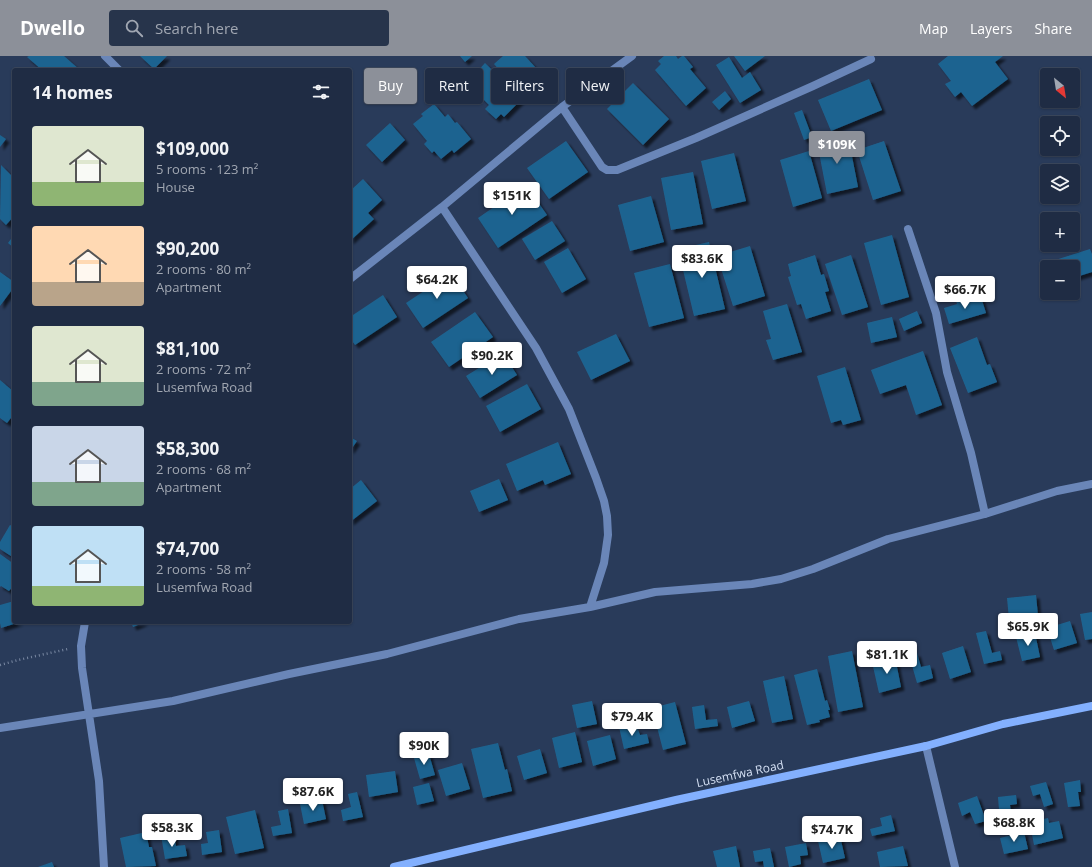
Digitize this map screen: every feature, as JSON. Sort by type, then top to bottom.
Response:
[{"type":"street","points":[[104,56],[117,68]]},
{"type":"street","points":[[352,277],[442,207],[562,107],[632,56]]},
{"type":"street","points":[[562,107],[602,167],[608,170],[617,170],[696,138],[871,59]]},
{"type":"street","points":[[442,207],[536,348],[569,410],[596,478],[604,501],[607,516],[608,535],[604,563],[590,607]]},
{"type":"street","points":[[908,229],[936,313],[947,372],[971,453],[985,514]]},
{"type":"street","points":[[0,728],[173,701],[281,676],[387,654],[519,619],[590,607],[655,592],[752,584],[781,579],[813,569],[888,539],[985,514],[1057,491],[1092,484]]},
{"type":"street","points":[[86,624],[81,646],[82,668],[99,781],[104,867]]},
{"type":"street","name":"Lusemfwa Road","points":[[394,867],[676,800],[926,746],[1002,724],[1092,706]]},
{"type":"street","points":[[926,746],[956,867]]},
{"type":"path","points":[[0,665],[81,646]]},
{"type":"building","points":[[64,56],[78,68],[40,68],[27,57]]},
{"type":"building","points":[[140,56],[167,56],[155,68],[153,68]]},
{"type":"building","points":[[460,56],[472,56],[465,62]]},
{"type":"building","points":[[503,56],[525,56],[536,68],[498,68],[494,64]]},
{"type":"building","points":[[664,56],[676,56],[678,59],[684,56],[693,67],[690,69],[706,88],[686,106],[655,70],[661,64],[658,61]]},
{"type":"building","points":[[734,56],[765,56],[745,71]]},
{"type":"building","points":[[948,56],[1003,56],[995,62],[1008,79],[972,106],[961,92],[955,97],[945,84],[951,81],[938,64]]},
{"type":"building","points":[[729,57],[742,78],[750,72],[761,90],[740,103],[716,65]]},
{"type":"building","points":[[485,63],[491,69],[491,104],[517,104],[504,117],[501,114],[496,119],[485,109],[489,105],[483,99],[483,68],[480,68]]},
{"type":"building","points":[[869,79],[882,110],[831,131],[818,100]]},
{"type":"building","points":[[633,83],[669,119],[643,145],[607,109],[612,104],[624,104],[624,92]]},
{"type":"building","points":[[725,91],[731,99],[719,110],[712,102]]},
{"type":"building","points":[[434,104],[445,117],[448,114],[455,123],[457,122],[471,139],[454,153],[452,150],[441,159],[434,151],[432,153],[424,144],[427,141],[413,124],[423,116],[421,114]]},
{"type":"building","points":[[802,110],[812,137],[804,140],[794,113]]},
{"type":"building","points":[[390,123],[405,140],[382,162],[366,145]]},
{"type":"building","points":[[0,135],[6,139],[0,147]]},
{"type":"building","points":[[848,136],[858,187],[827,194],[817,142]]},
{"type":"building","points":[[566,141],[588,172],[549,199],[527,168]]},
{"type":"building","points":[[884,141],[901,191],[873,200],[857,150]]},
{"type":"building","points":[[809,151],[822,198],[793,207],[780,160]]},
{"type":"building","points":[[734,153],[746,201],[712,209],[701,161]]},
{"type":"building","points":[[1,165],[12,176],[12,218],[6,225],[0,219]]},
{"type":"building","points":[[693,172],[703,224],[671,230],[661,178]]},
{"type":"building","points":[[363,179],[382,200],[368,213],[374,219],[352,239],[352,189]]},
{"type":"building","points":[[526,185],[547,215],[498,248],[478,218]]},
{"type":"building","points":[[651,196],[664,242],[630,251],[618,205]]},
{"type":"building","points":[[552,221],[565,241],[535,260],[522,239]]},
{"type":"building","points":[[892,235],[909,297],[881,305],[864,243]]},
{"type":"building","points":[[12,238],[12,246],[8,243]]},
{"type":"building","points":[[709,242],[725,309],[694,316],[678,249]]},
{"type":"building","points":[[750,246],[765,296],[733,306],[717,256]]},
{"type":"building","points":[[568,248],[586,279],[562,293],[544,262]]},
{"type":"building","points":[[1090,249],[1092,254],[1092,272],[1080,276],[1080,260],[1055,260]]},
{"type":"building","points":[[815,255],[821,275],[824,274],[829,291],[825,292],[831,311],[806,319],[801,304],[797,305],[788,277],[791,276],[788,264]]},
{"type":"building","points":[[851,255],[868,307],[842,315],[825,264]]},
{"type":"building","points":[[670,264],[684,318],[649,327],[634,273]]},
{"type":"building","points":[[0,272],[12,281],[12,290],[0,306]]},
{"type":"building","points":[[451,273],[468,298],[423,328],[406,303]]},
{"type":"building","points":[[383,295],[397,317],[355,345],[352,341],[352,316]]},
{"type":"building","points":[[969,297],[969,301],[981,297],[986,313],[949,324],[944,308],[957,304],[956,301]]},
{"type":"building","points":[[787,304],[802,352],[773,360],[766,340],[771,339],[763,311]]},
{"type":"building","points":[[917,311],[922,323],[904,331],[899,319]]},
{"type":"building","points":[[475,312],[493,337],[449,367],[431,342]]},
{"type":"building","points":[[892,317],[897,337],[871,343],[867,323]]},
{"type":"building","points":[[616,334],[630,361],[591,380],[577,352]]},
{"type":"building","points":[[977,337],[987,365],[990,364],[997,382],[968,393],[950,348]]},
{"type":"building","points":[[923,351],[942,405],[916,415],[906,385],[880,394],[871,370]]},
{"type":"building","points":[[503,353],[517,375],[480,398],[466,376]]},
{"type":"building","points":[[845,367],[861,420],[843,425],[841,420],[831,423],[817,376]]},
{"type":"building","points":[[0,380],[12,390],[12,417],[7,423],[0,418]]},
{"type":"building","points":[[527,384],[541,409],[500,432],[486,406]]},
{"type":"building","points":[[352,438],[357,441],[352,448]]},
{"type":"building","points":[[558,442],[571,474],[545,485],[543,480],[517,491],[506,464]]},
{"type":"building","points":[[499,479],[508,500],[479,512],[470,491]]},
{"type":"building","points":[[361,480],[377,501],[352,520],[352,487]]},
{"type":"building","points":[[10,525],[12,526],[12,557],[0,549],[0,542]]},
{"type":"building","points":[[0,554],[12,563],[12,587],[9,591],[1,586],[0,587]]},
{"type":"building","points":[[1036,595],[1038,616],[1009,619],[1007,598]]},
{"type":"building","points":[[12,602],[12,624],[14,624],[1,628],[0,605]]},
{"type":"building","points":[[1092,612],[1092,639],[1085,640],[1080,614]]},
{"type":"building","points":[[1070,621],[1077,643],[1054,650],[1047,628]]},
{"type":"building","points":[[132,624],[140,624],[133,627]]},
{"type":"building","points":[[986,631],[992,653],[1000,651],[1002,660],[984,664],[976,633]]},
{"type":"building","points":[[1035,633],[1040,657],[1022,661],[1016,637]]},
{"type":"building","points":[[963,646],[971,672],[950,679],[942,653]]},
{"type":"building","points":[[852,651],[863,707],[838,712],[828,656]]},
{"type":"building","points":[[917,653],[921,667],[930,665],[933,678],[917,683],[909,655]]},
{"type":"building","points":[[895,657],[901,687],[879,693],[872,662]]},
{"type":"building","points":[[817,669],[825,701],[827,700],[830,710],[828,710],[830,717],[819,720],[820,722],[807,725],[794,675]]},
{"type":"building","points":[[784,676],[793,719],[772,723],[763,681]]},
{"type":"building","points":[[592,701],[597,724],[577,728],[572,705]]},
{"type":"building","points":[[749,701],[755,721],[732,728],[727,707]]},
{"type":"building","points":[[675,702],[686,744],[663,750],[652,708]]},
{"type":"building","points":[[704,705],[706,720],[717,719],[718,726],[695,729],[692,707]]},
{"type":"building","points":[[633,723],[635,730],[638,729],[640,735],[647,734],[649,743],[624,749],[619,727]]},
{"type":"building","points":[[575,732],[582,762],[559,768],[552,738]]},
{"type":"building","points":[[610,735],[616,759],[593,766],[587,741]]},
{"type":"building","points":[[498,743],[505,770],[507,769],[512,791],[483,798],[471,749]]},
{"type":"building","points":[[540,749],[547,773],[524,780],[517,756]]},
{"type":"building","points":[[429,754],[435,775],[420,779],[414,758]]},
{"type":"building","points":[[462,763],[470,789],[446,796],[438,770]]},
{"type":"building","points":[[395,771],[398,792],[369,797],[366,775]]},
{"type":"building","points":[[1080,780],[1081,792],[1078,792],[1080,806],[1068,807],[1064,783]]},
{"type":"building","points":[[1046,782],[1053,804],[1044,807],[1040,794],[1033,796],[1030,786]]},
{"type":"building","points":[[429,783],[434,801],[417,805],[413,787]]},
{"type":"building","points":[[357,792],[363,817],[343,821],[341,810],[351,807],[348,794]]},
{"type":"building","points":[[1016,795],[1017,804],[1010,805],[1012,821],[1000,822],[998,797]]},
{"type":"building","points":[[977,796],[986,821],[975,824],[970,812],[962,816],[958,803]]},
{"type":"building","points":[[322,800],[326,819],[304,824],[300,804]]},
{"type":"building","points":[[288,809],[292,833],[273,836],[271,827],[281,825],[278,811]]},
{"type":"building","points":[[255,810],[264,848],[235,854],[226,817]]},
{"type":"building","points":[[891,815],[895,831],[872,836],[870,829],[882,826],[880,818]]},
{"type":"building","points":[[1048,818],[1049,823],[1059,821],[1063,838],[1034,845],[1031,829],[1037,828],[1035,821]]},
{"type":"building","points":[[219,830],[222,852],[202,855],[201,844],[208,843],[206,832]]},
{"type":"building","points":[[146,832],[149,847],[152,847],[156,866],[126,867],[120,838]]},
{"type":"building","points":[[1024,832],[1028,849],[1004,854],[1000,838]]},
{"type":"building","points":[[174,834],[176,846],[185,845],[187,856],[165,859],[161,835]]},
{"type":"building","points":[[840,836],[845,858],[823,863],[818,841]]},
{"type":"building","points":[[806,843],[808,855],[800,856],[801,864],[789,867],[785,847]]},
{"type":"building","points":[[736,846],[740,867],[717,867],[713,851]]},
{"type":"building","points":[[903,846],[908,866],[880,867],[877,852]]},
{"type":"building","points":[[770,848],[774,867],[764,867],[763,861],[755,862],[753,851]]},
{"type":"building","points":[[52,862],[54,867],[38,867]]}]
